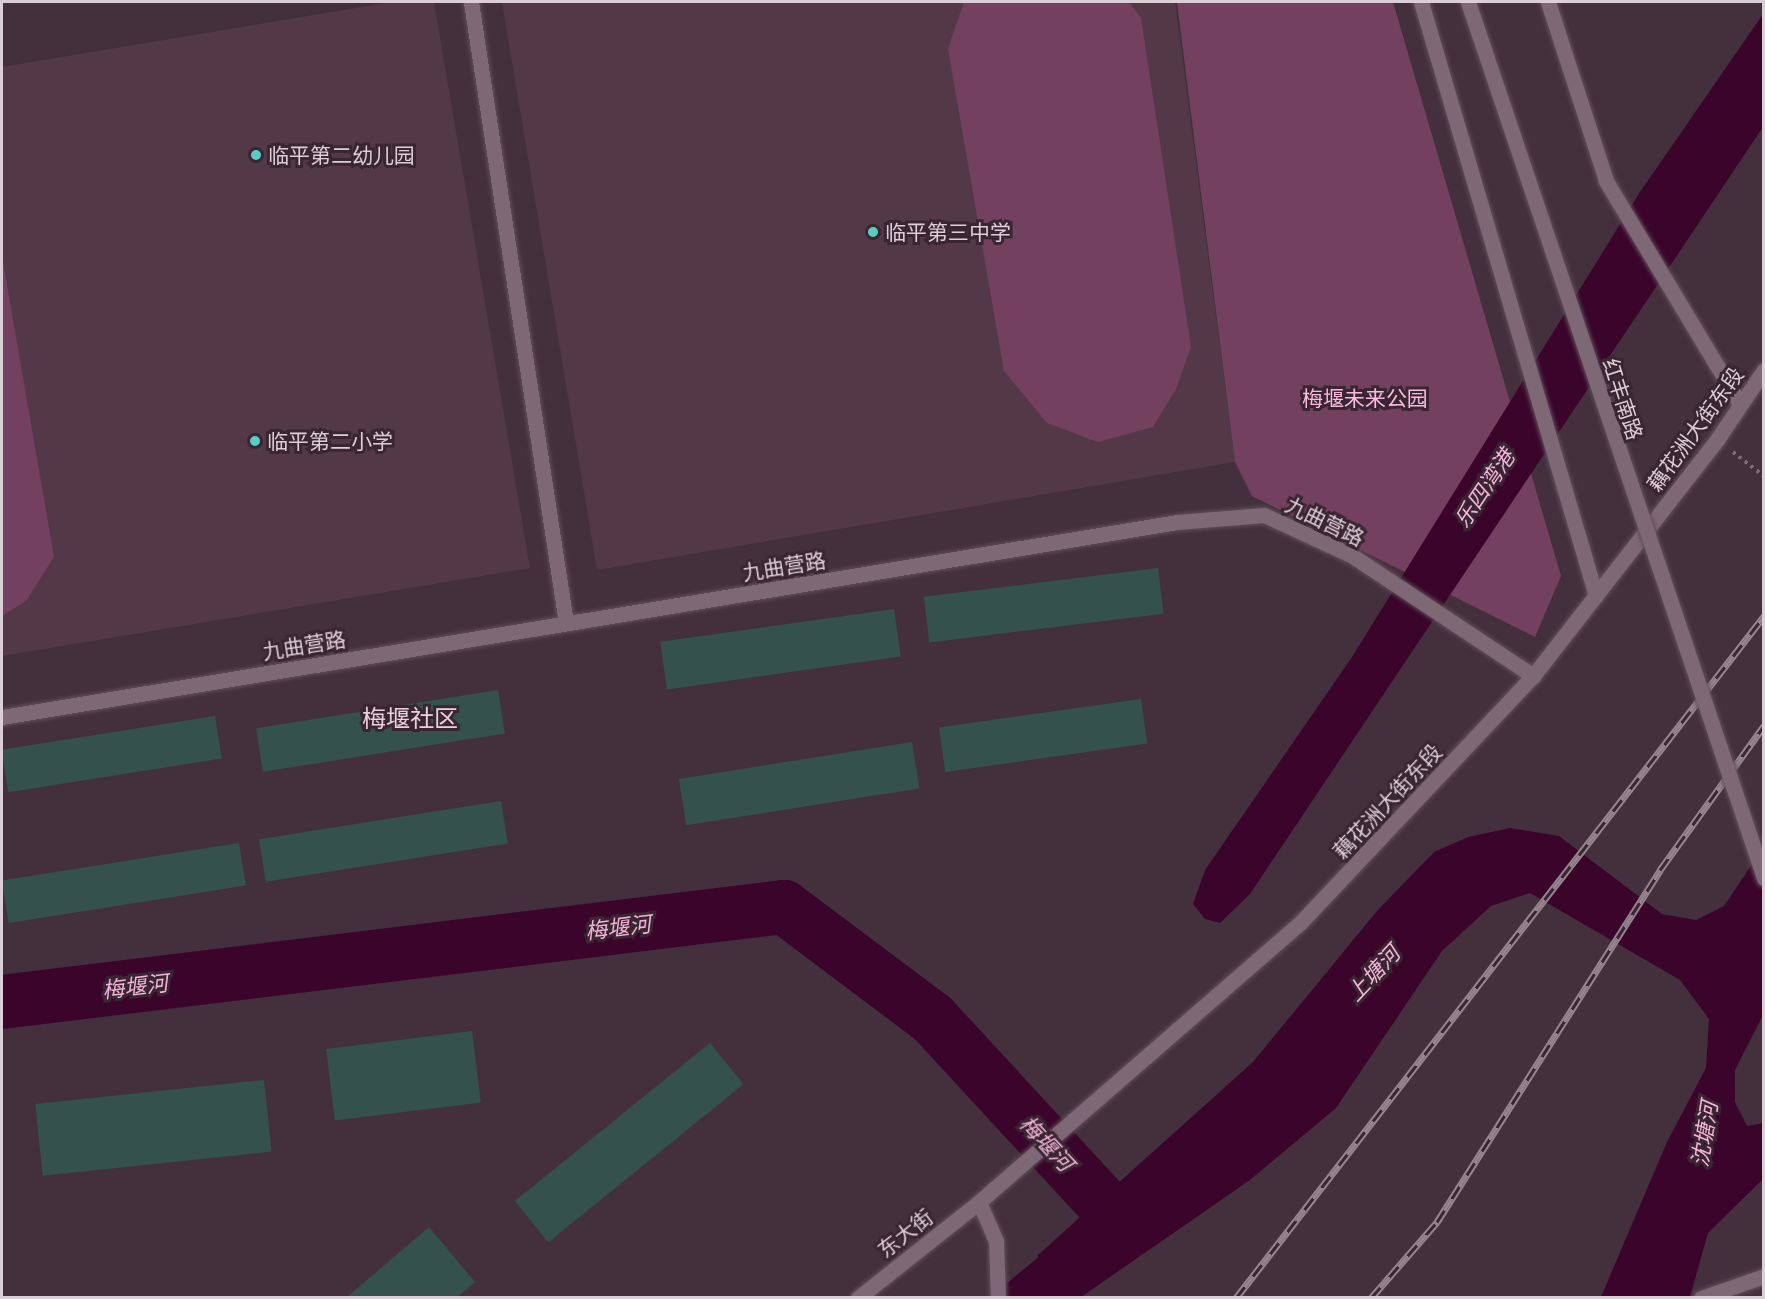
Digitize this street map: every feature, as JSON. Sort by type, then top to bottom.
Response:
[{"type":"street","points":[[471,2],[566,623]]},
{"type":"street","points":[[1421,2],[1523,362],[1596,596]]},
{"type":"street","name":"红丰南路","points":[[1468,2],[1764,878]]},
{"type":"street","points":[[1548,2],[1606,181],[1740,404]]},
{"type":"street","name":"藕花洲大街东段","points":[[979,1201],[1301,922],[1533,676],[1718,438],[1764,370]]},
{"type":"street","name":"九曲营路","points":[[2,717],[1177,522],[1264,515],[1351,555],[1533,676]]},
{"type":"street","points":[[979,1201],[996,1241],[998,1298]]},
{"type":"street","name":"东大街","points":[[858,1298],[979,1201]]},
{"type":"street","points":[[1706,1296],[1764,1276]]},
{"type":"path","points":[[1718,438],[1764,476]]},
{"type":"shaded area","name":"临平第二小学","points":[[392,2],[434,2],[530,568],[2,656],[2,67]]},
{"type":"shaded area","name":"临平第三中学","points":[[502,2],[1175,2],[1235,462],[597,570]]},
{"type":"green space","points":[[964,2],[1129,2],[1141,18],[1191,347],[1176,389],[1153,427],[1098,442],[1047,423],[1004,371],[948,49]]},
{"type":"green space","name":"梅堰未来公园","points":[[1177,2],[1393,2],[1561,576],[1535,637],[1252,496],[1235,462]]},
{"type":"green space","points":[[2,256],[54,557],[26,601],[2,616]]},
{"type":"water","name":"乐四湾港","points":[[1763,14],[1763,127],[1250,894],[1220,923],[1205,919],[1193,904],[1205,870],[1352,657],[1640,192]]},
{"type":"water","name":"沈塘河","points":[[1510,828],[1559,836],[1662,914],[1696,920],[1724,906],[1763,848],[1763,1015],[1735,1070],[1735,1102],[1747,1126],[1763,1123],[1763,1179],[1708,1233],[1690,1297],[1601,1297],[1667,1142],[1706,1068],[1709,1019],[1680,980],[1530,893],[1491,906],[1442,951],[1336,1108],[1250,1180],[1081,1297],[1038,1297],[1038,1255],[1253,1062],[1377,911],[1434,852],[1468,837]]},
{"type":"building","points":[[1158,568],[1164,614],[929,642],[924,597]]},
{"type":"building","points":[[894,609],[901,657],[667,689],[660,642]]},
{"type":"building","points":[[498,690],[505,733],[263,772],[256,728]]},
{"type":"building","points":[[1141,699],[1147,744],[945,772],[939,727]]},
{"type":"building","points":[[215,716],[222,758],[8,792],[2,750]]},
{"type":"building","points":[[912,742],[919,788],[686,825],[679,779]]},
{"type":"building","points":[[501,801],[508,843],[266,882],[259,839]]},
{"type":"building","points":[[239,843],[246,885],[9,923],[2,881]]},
{"type":"building","points":[[472,1031],[481,1102],[335,1120],[326,1049]]},
{"type":"building","points":[[710,1043],[743,1084],[548,1242],[515,1201]]},
{"type":"building","points":[[264,1080],[272,1152],[43,1176],[35,1104]]},
{"type":"building","points":[[429,1227],[475,1282],[456,1298],[346,1298]]},
{"type":"waterway","name":"梅堰河","points":[[2,1002],[784,907],[933,1019],[1114,1215]]},
{"type":"waterway","name":"上塘河","points":[[1014,1298],[1071,1251]]},
{"type":"railway","points":[[1236,1298],[1764,616]]},
{"type":"railway","points":[[1371,1298],[1437,1222],[1660,870],[1764,726]]},
{"type":"place","name":"临平第二幼儿园","points":[[256,155]]},
{"type":"place","name":"临平第三中学","points":[[873,232]]},
{"type":"place","name":"临平第二小学","points":[[255,441]]},
{"type":"district","name":"梅堰社区","points":[[410,719]]}]
